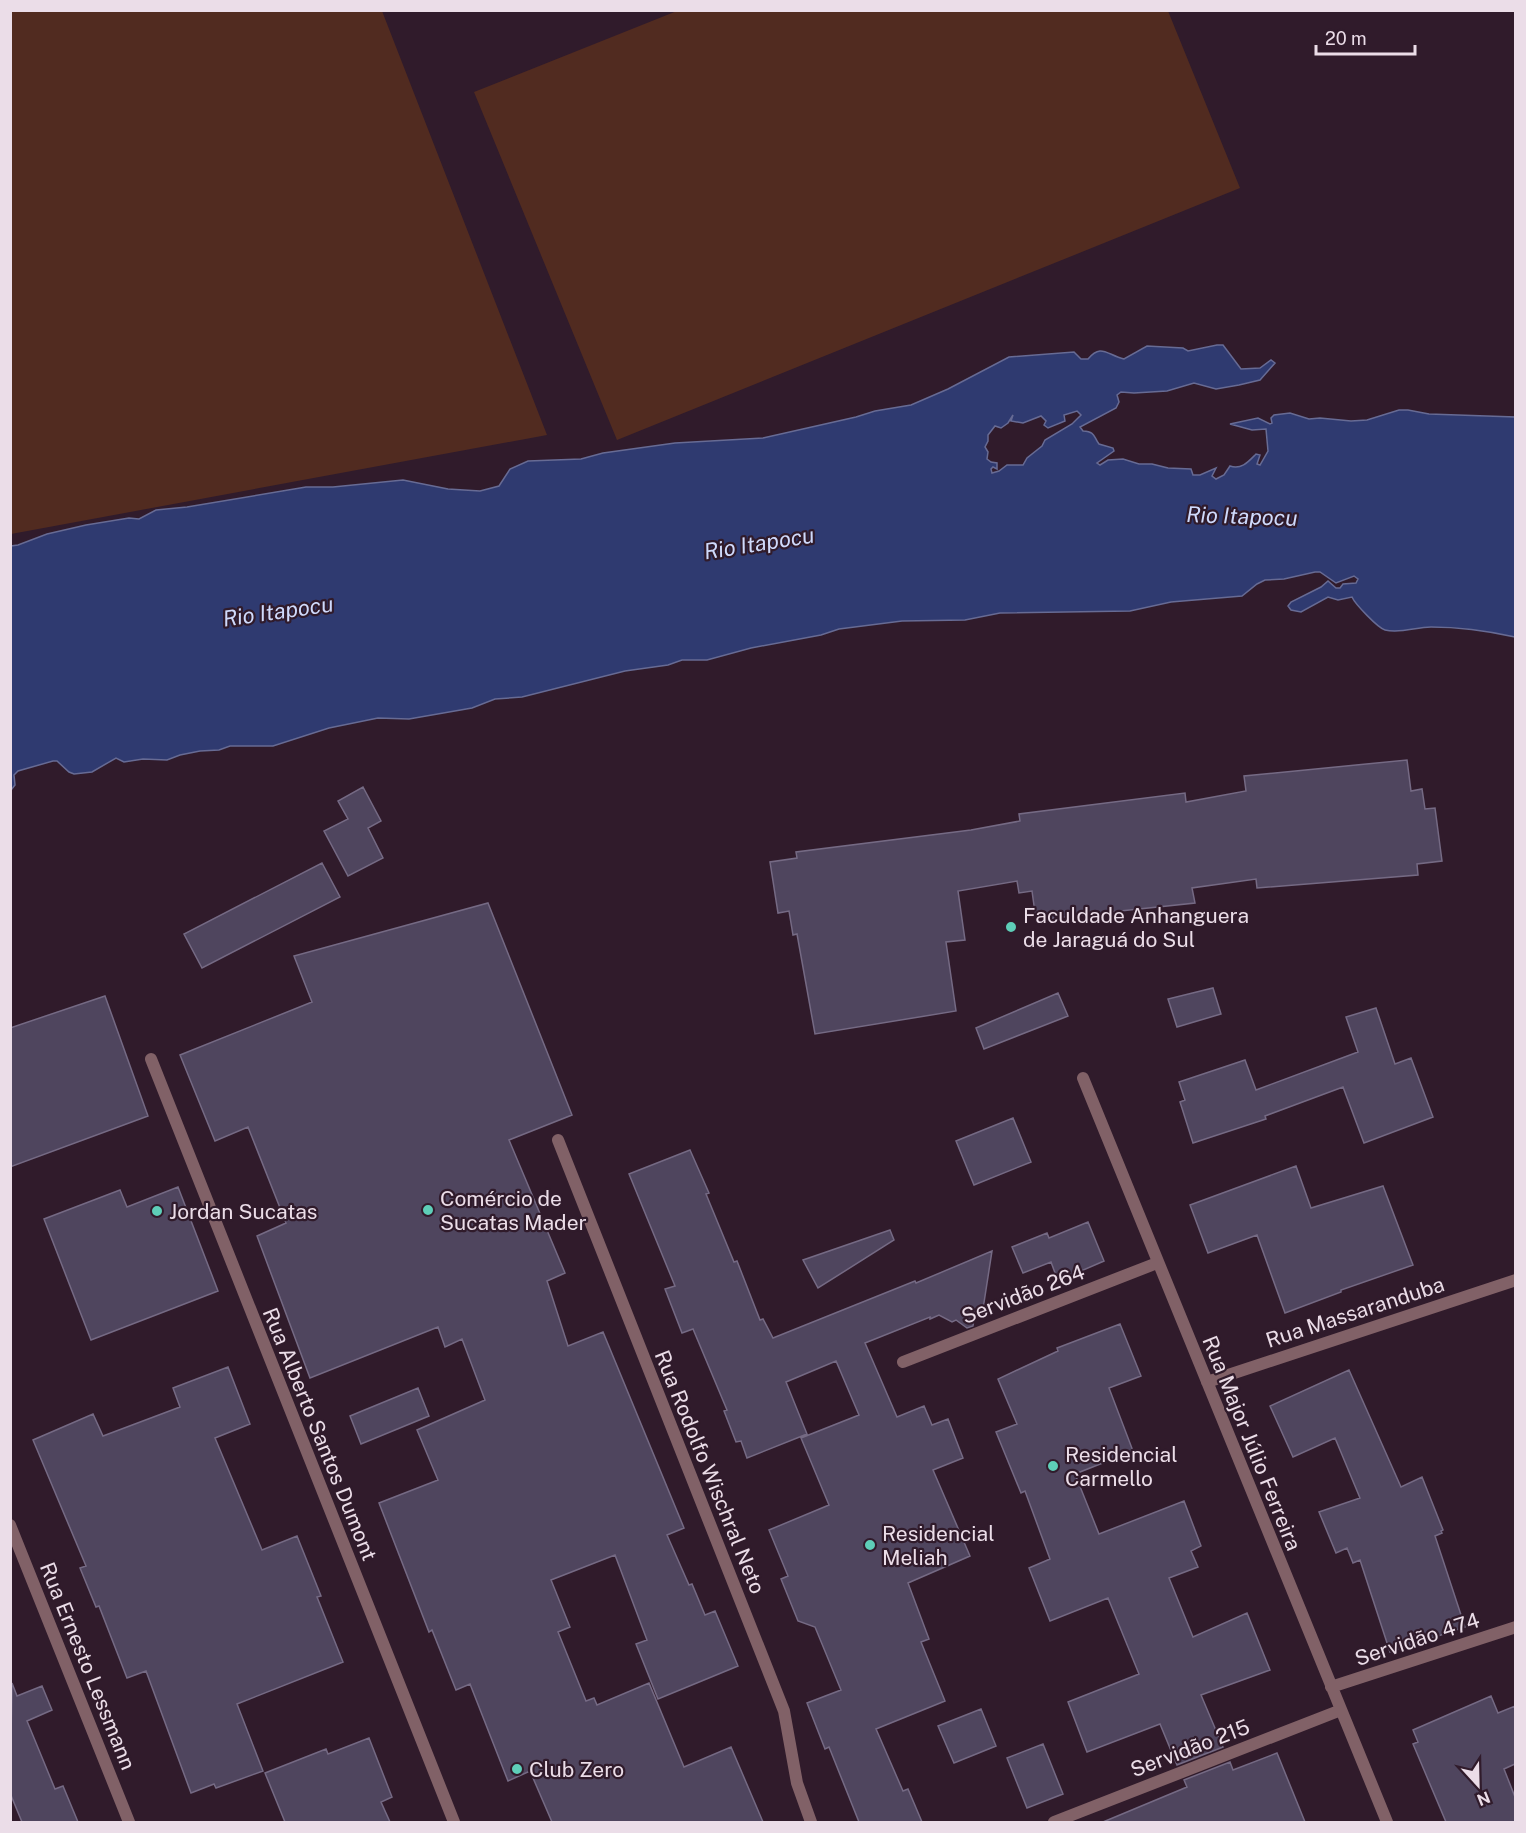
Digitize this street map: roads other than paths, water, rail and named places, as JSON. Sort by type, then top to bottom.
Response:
[{"type":"street","name":"Rua Alberto Santos Dumont","points":[[151,1059],[454,1822]]},
{"type":"street","name":"Rua Major Júlio Ferreira","points":[[1083,1078],[1387,1822]]},
{"type":"street","name":"Rua Rodolfo Wischral Neto","points":[[558,1140],[784,1711],[796,1783],[811,1822]]},
{"type":"street","name":"Servidão 264","points":[[903,1362],[1157,1263]]},
{"type":"street","name":"Rua Massaranduba","points":[[1206,1382],[1515,1280]]},
{"type":"street","name":"Rua Ernesto Lessmann","points":[[10,1525],[129,1822]]},
{"type":"street","name":"Servidão 474","points":[[1331,1687],[1515,1627]]},
{"type":"street","name":"Servidão 215","points":[[1054,1822],[1341,1710]]},
{"type":"water","name":"Rio Itapocu","points":[[1223,345],[1241,369],[1260,368],[1271,360],[1275,363],[1260,380],[1239,385],[1216,389],[1194,383],[1167,391],[1121,392],[1117,395],[1119,402],[1116,408],[1080,427],[1083,431],[1092,433],[1099,444],[1113,448],[1114,451],[1097,463],[1100,465],[1108,460],[1123,459],[1139,464],[1191,469],[1193,475],[1200,475],[1216,468],[1212,476],[1216,479],[1224,475],[1230,466],[1242,466],[1256,454],[1260,455],[1257,464],[1260,465],[1268,451],[1266,429],[1252,430],[1230,424],[1258,418],[1270,424],[1274,415],[1290,413],[1309,419],[1351,421],[1367,420],[1399,410],[1429,414],[1515,417],[1515,637],[1452,628],[1425,627],[1396,631],[1385,630],[1357,605],[1352,597],[1338,600],[1328,597],[1301,612],[1291,610],[1288,606],[1291,602],[1328,581],[1336,588],[1340,588],[1343,584],[1356,583],[1358,579],[1354,576],[1336,583],[1320,572],[1315,572],[1284,579],[1265,580],[1242,596],[1171,602],[1130,611],[1000,613],[965,620],[902,621],[839,629],[707,660],[682,660],[668,665],[625,671],[522,697],[495,699],[472,708],[409,719],[378,718],[329,728],[273,746],[230,746],[219,750],[180,755],[167,760],[143,759],[124,762],[116,758],[92,772],[74,774],[57,761],[53,761],[18,771],[14,775],[15,785],[11,790],[11,546],[47,534],[86,525],[129,518],[139,519],[156,510],[306,487],[333,487],[403,480],[448,489],[480,491],[499,486],[510,469],[528,461],[581,459],[603,453],[675,443],[763,438],[875,411],[911,405],[948,389],[1009,357],[1074,352],[1081,359],[1088,359],[1101,351],[1124,359],[1147,346],[1183,348],[1188,351]],"holes":[[[1077,411],[1081,415],[1072,424],[1045,440],[1023,465],[1007,465],[992,473],[991,469],[993,467],[997,469],[997,463],[987,459],[988,452],[985,447],[988,435],[995,426],[1001,428],[1013,415],[1011,421],[1023,423],[1041,416],[1046,421],[1044,425],[1048,428],[1065,421],[1064,415]]]},
{"type":"place","name":"Faculdade Anhanguera de Jaraguá do Sul","points":[[1011,927]]},
{"type":"place","name":"Comércio de Sucatas Mader","points":[[428,1210]]},
{"type":"place","name":"Jordan Sucatas","points":[[157,1211]]},
{"type":"place","name":"Residencial Carmello","points":[[1053,1466]]},
{"type":"place","name":"Residencial Meliah","points":[[870,1545]]},
{"type":"place","name":"Club Zero","points":[[517,1769]]}]
